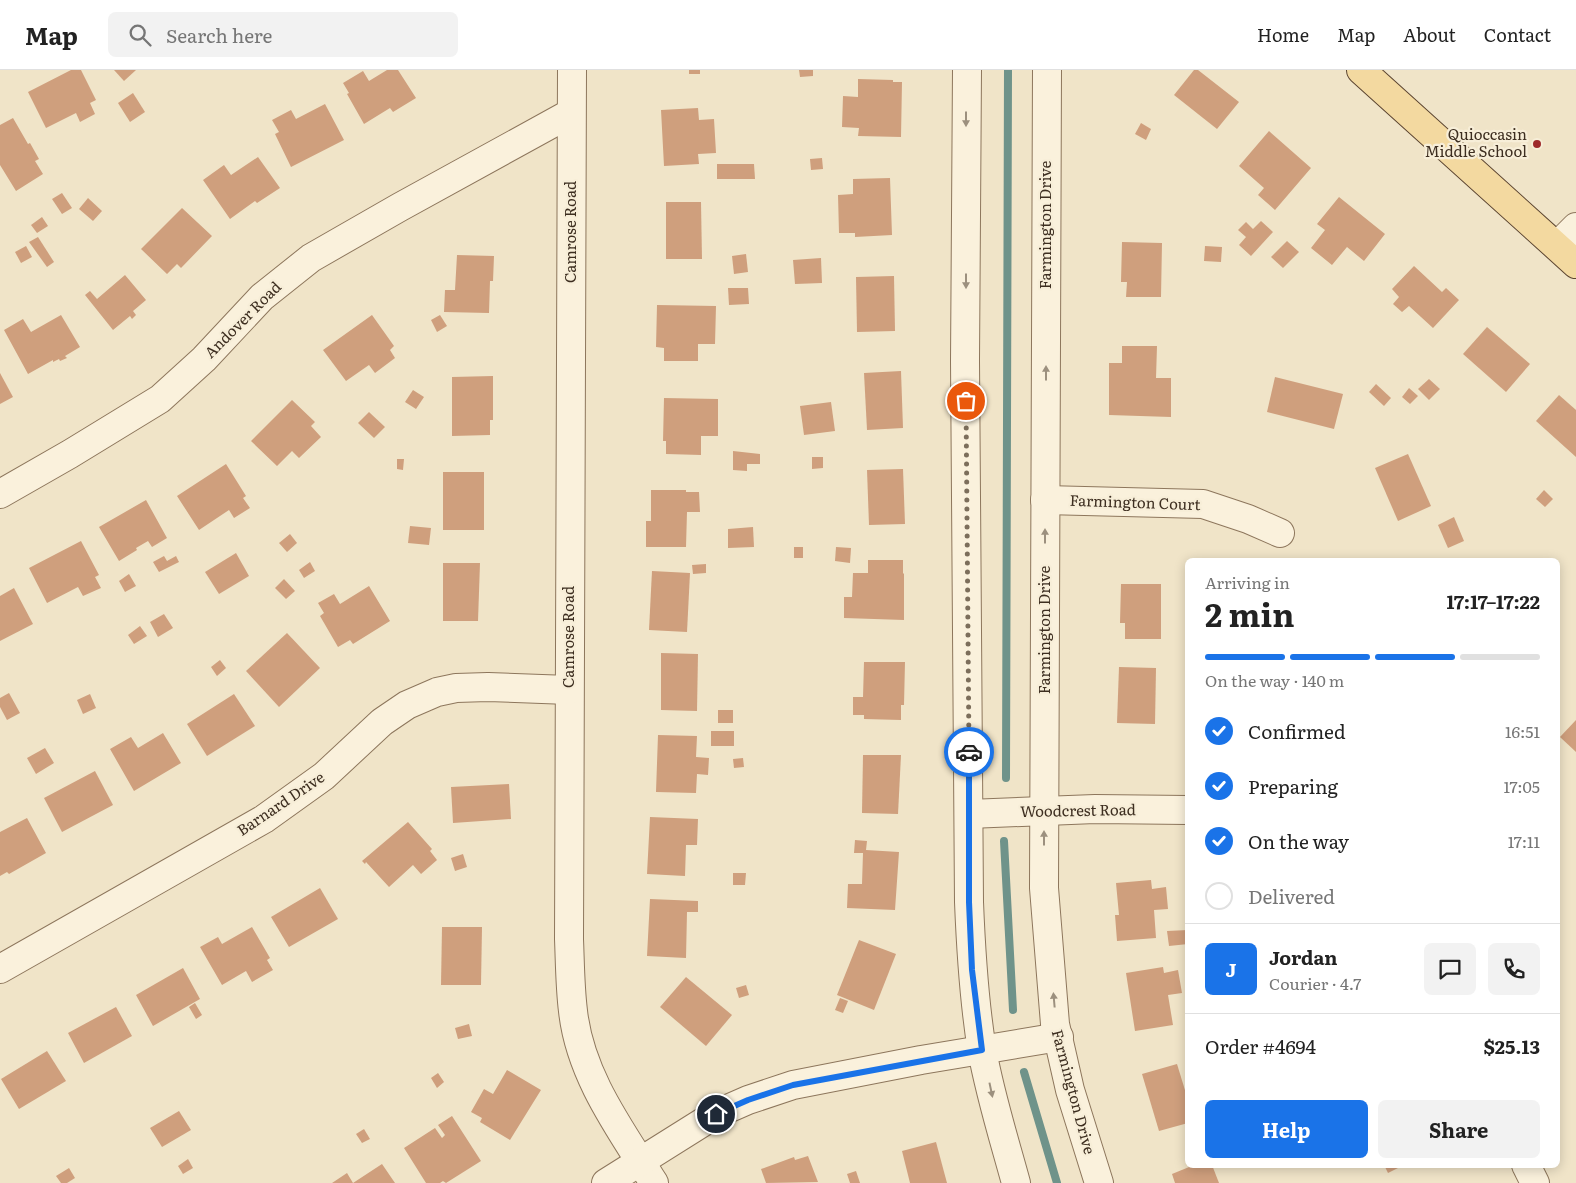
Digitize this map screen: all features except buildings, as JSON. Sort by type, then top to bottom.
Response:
[{"type":"main road","points":[[1363,71],[1566,255]]},
{"type":"street","name":"Camrose Road","points":[[572,70],[569,939],[573,1012],[580,1043],[593,1080],[614,1120],[647,1172]]},
{"type":"street","points":[[967,70],[965,371],[969,902],[972,970],[982,1050],[996,1111],[1016,1183]]},
{"type":"street","name":"Farmington Drive","points":[[1047,70],[1044,888],[1056,1024],[1070,1090],[1099,1183]]},
{"type":"street","name":"Andover Road","points":[[0,494],[160,399],[204,359],[262,297],[311,258],[571,113]]},
{"type":"street","points":[[1566,255],[1576,227]]},
{"type":"street","name":"Farmington Court","points":[[1045,500],[1203,504],[1248,519],[1280,533]]},
{"type":"street","name":"Barnard Drive","points":[[0,969],[264,819],[324,776],[382,722],[407,704],[437,692],[456,688],[488,687],[569,690]]},
{"type":"street","name":"Woodcrest Road","points":[[969,814],[1095,809],[1185,810]]},
{"type":"street","points":[[606,1183],[647,1172],[716,1114],[748,1100],[793,1085],[1059,1037]]},
{"type":"street","points":[[1528,1168],[1535,1183]]},
{"type":"waterway","points":[[1006,778],[1008,70]]},
{"type":"waterway","points":[[1004,841],[1013,1010]]},
{"type":"waterway","points":[[1024,1072],[1057,1183]]},
{"type":"way so far","points":[[966,401],[969,752]]},
{"type":"place","name":"Quioccasin Middle School","points":[[1537,144]]},
{"type":"route","points":[[716,1114],[748,1100],[793,1085],[982,1050],[972,970],[969,902],[969,752]]}]
